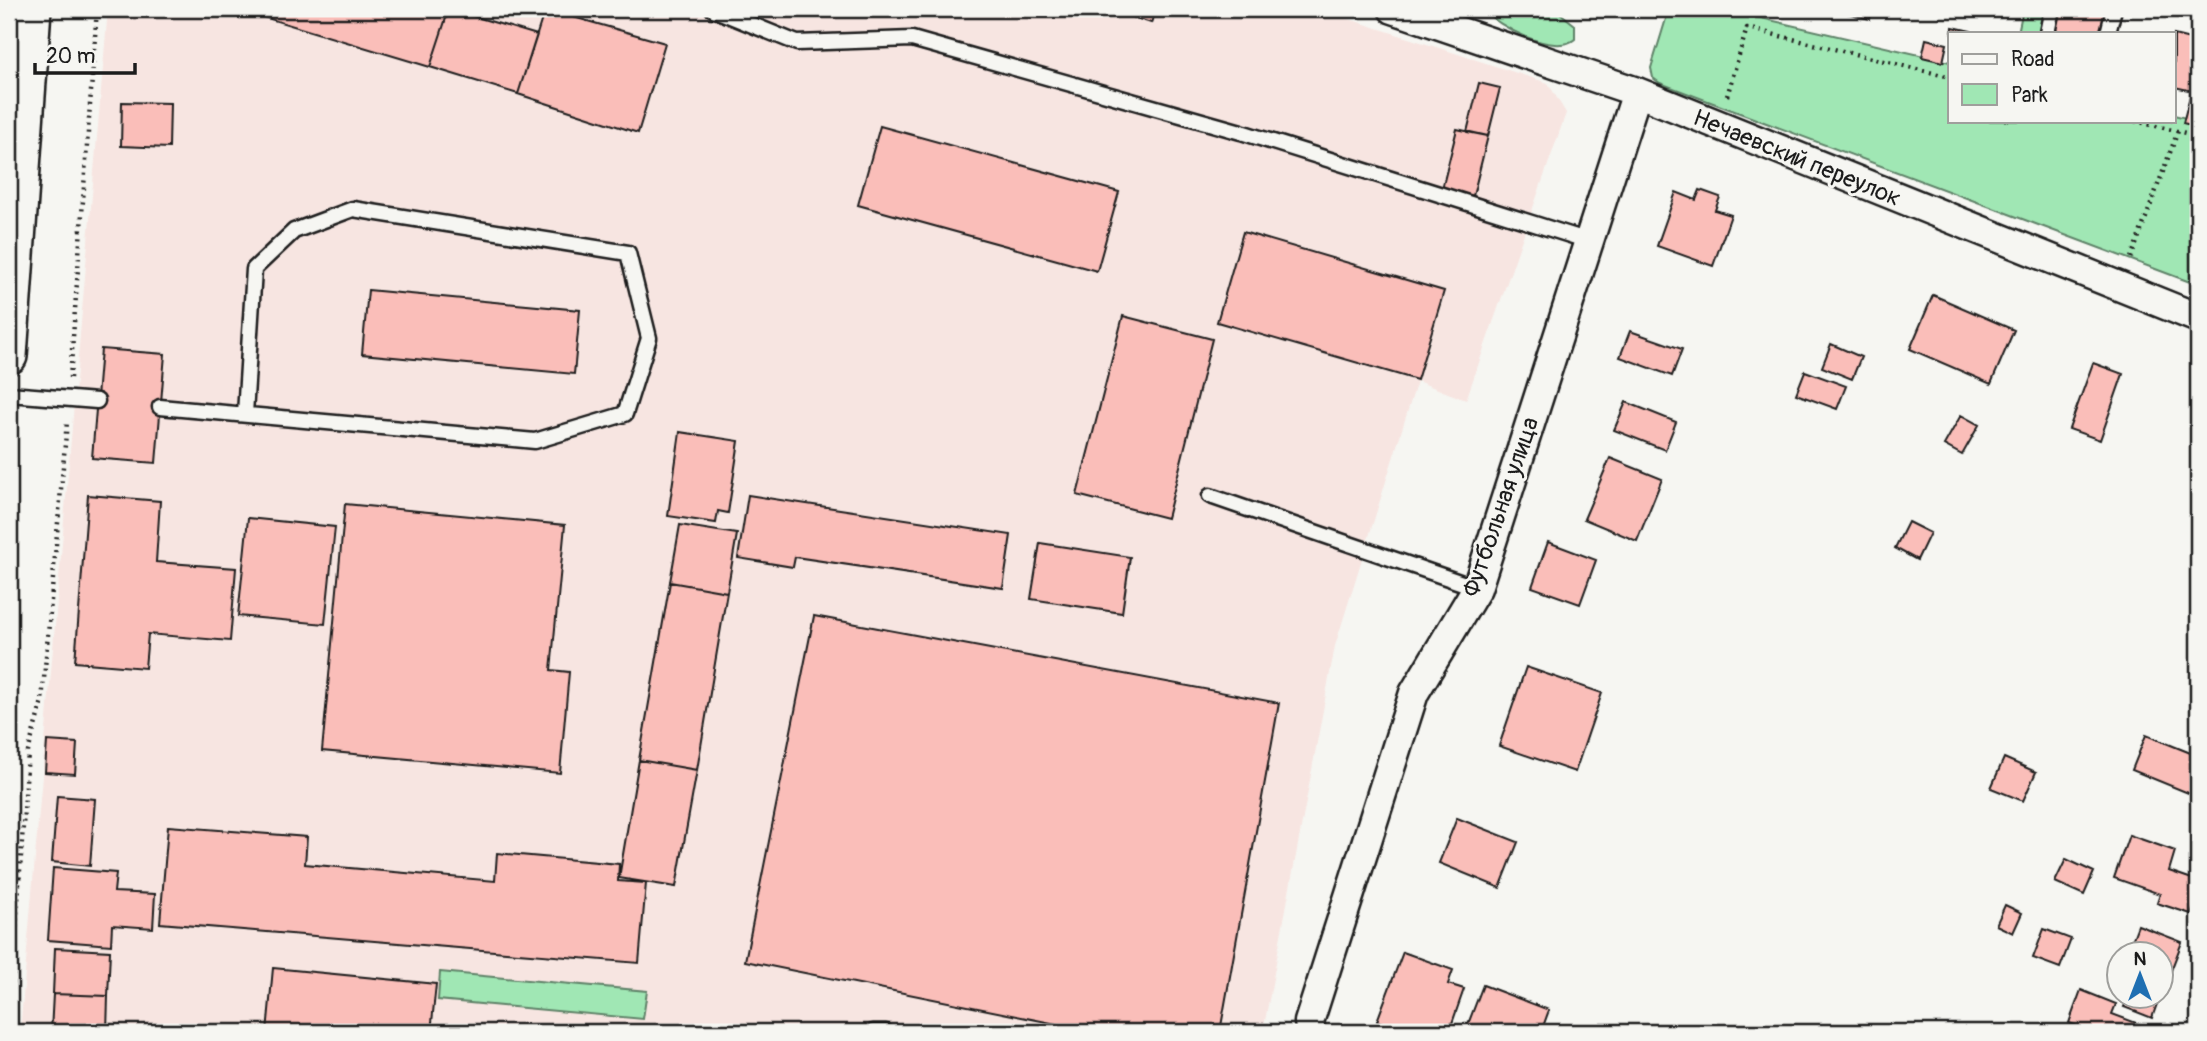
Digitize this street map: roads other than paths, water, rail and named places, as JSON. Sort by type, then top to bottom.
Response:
[{"type":"street","points":[[9,356],[13,238],[33,9]]},
{"type":"street","name":"Нечаевский переулок","points":[[1393,9],[1453,19],[2198,318]]},
{"type":"street","name":"Футбольная улица","points":[[1311,1032],[1309,1022],[1414,693],[1478,588],[1637,92]]},
{"type":"lane","points":[[713,9],[797,43],[912,39],[1241,132],[1589,241]]},
{"type":"lane","points":[[2046,32],[2052,9]]},
{"type":"lane","points":[[2108,32],[2114,9]]},
{"type":"lane","points":[[160,407],[535,441],[625,414],[649,338],[628,253],[353,209],[294,231],[254,269],[245,414]]},
{"type":"lane","points":[[9,394],[97,401]]},
{"type":"lane","points":[[1210,496],[1478,588]]},
{"type":"lane","points":[[873,1032],[886,1032]]}]
